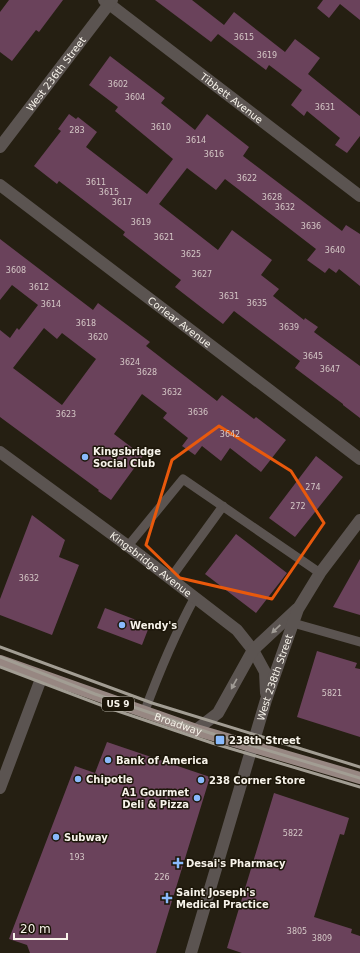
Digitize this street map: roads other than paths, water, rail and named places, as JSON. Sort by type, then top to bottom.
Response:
[{"type":"main road","name":"Broadway","points":[[0,661],[144,713],[196,730],[252,748],[360,778]]},
{"type":"street","name":"West 236th Street","points":[[0,147],[108,1]]},
{"type":"street","name":"Tibbett Avenue","points":[[108,1],[360,196]]},
{"type":"street","name":"Corlear Avenue","points":[[0,185],[360,459]]},
{"type":"street","name":"Kingsbridge Avenue","points":[[0,452],[128,546],[237,630],[253,650],[265,672],[266,700]]},
{"type":"street","name":"West 238th Street","points":[[191,953],[266,700],[298,609],[320,573],[360,520]]},
{"type":"street","name":"West 238th Street","points":[[196,730],[218,713],[253,650],[298,609]]},
{"type":"street","points":[[0,788],[42,676]]},
{"type":"lane","points":[[128,546],[183,479],[320,573]]},
{"type":"lane","points":[[170,579],[223,506]]},
{"type":"lane","points":[[144,713],[169,646],[194,597]]},
{"type":"lane","points":[[293,623],[360,642]]},
{"type":"railway","points":[[0,647],[152,703],[360,767]]},
{"type":"railway","points":[[0,657],[95,694],[210,733],[360,778]]},
{"type":"railway","points":[[0,667],[106,707],[212,743],[360,787]]},
{"type":"place","name":"Kingsbridge Social Club","points":[[85,457]]},
{"type":"place","name":"Wendy's","points":[[122,625]]},
{"type":"place","name":"238th Street","points":[[220,740]]},
{"type":"place","name":"Bank of America","points":[[108,760]]},
{"type":"place","name":"Chipotle","points":[[78,779]]},
{"type":"place","name":"238 Corner Store","points":[[201,780]]},
{"type":"place","name":"A1 Gourmet Deli & Pizza","points":[[197,798]]},
{"type":"place","name":"Subway","points":[[56,837]]},
{"type":"place","name":"Desai's Pharmacy","points":[[178,863]]},
{"type":"place","name":"Saint Joseph's Medical Practice","points":[[167,898]]}]
